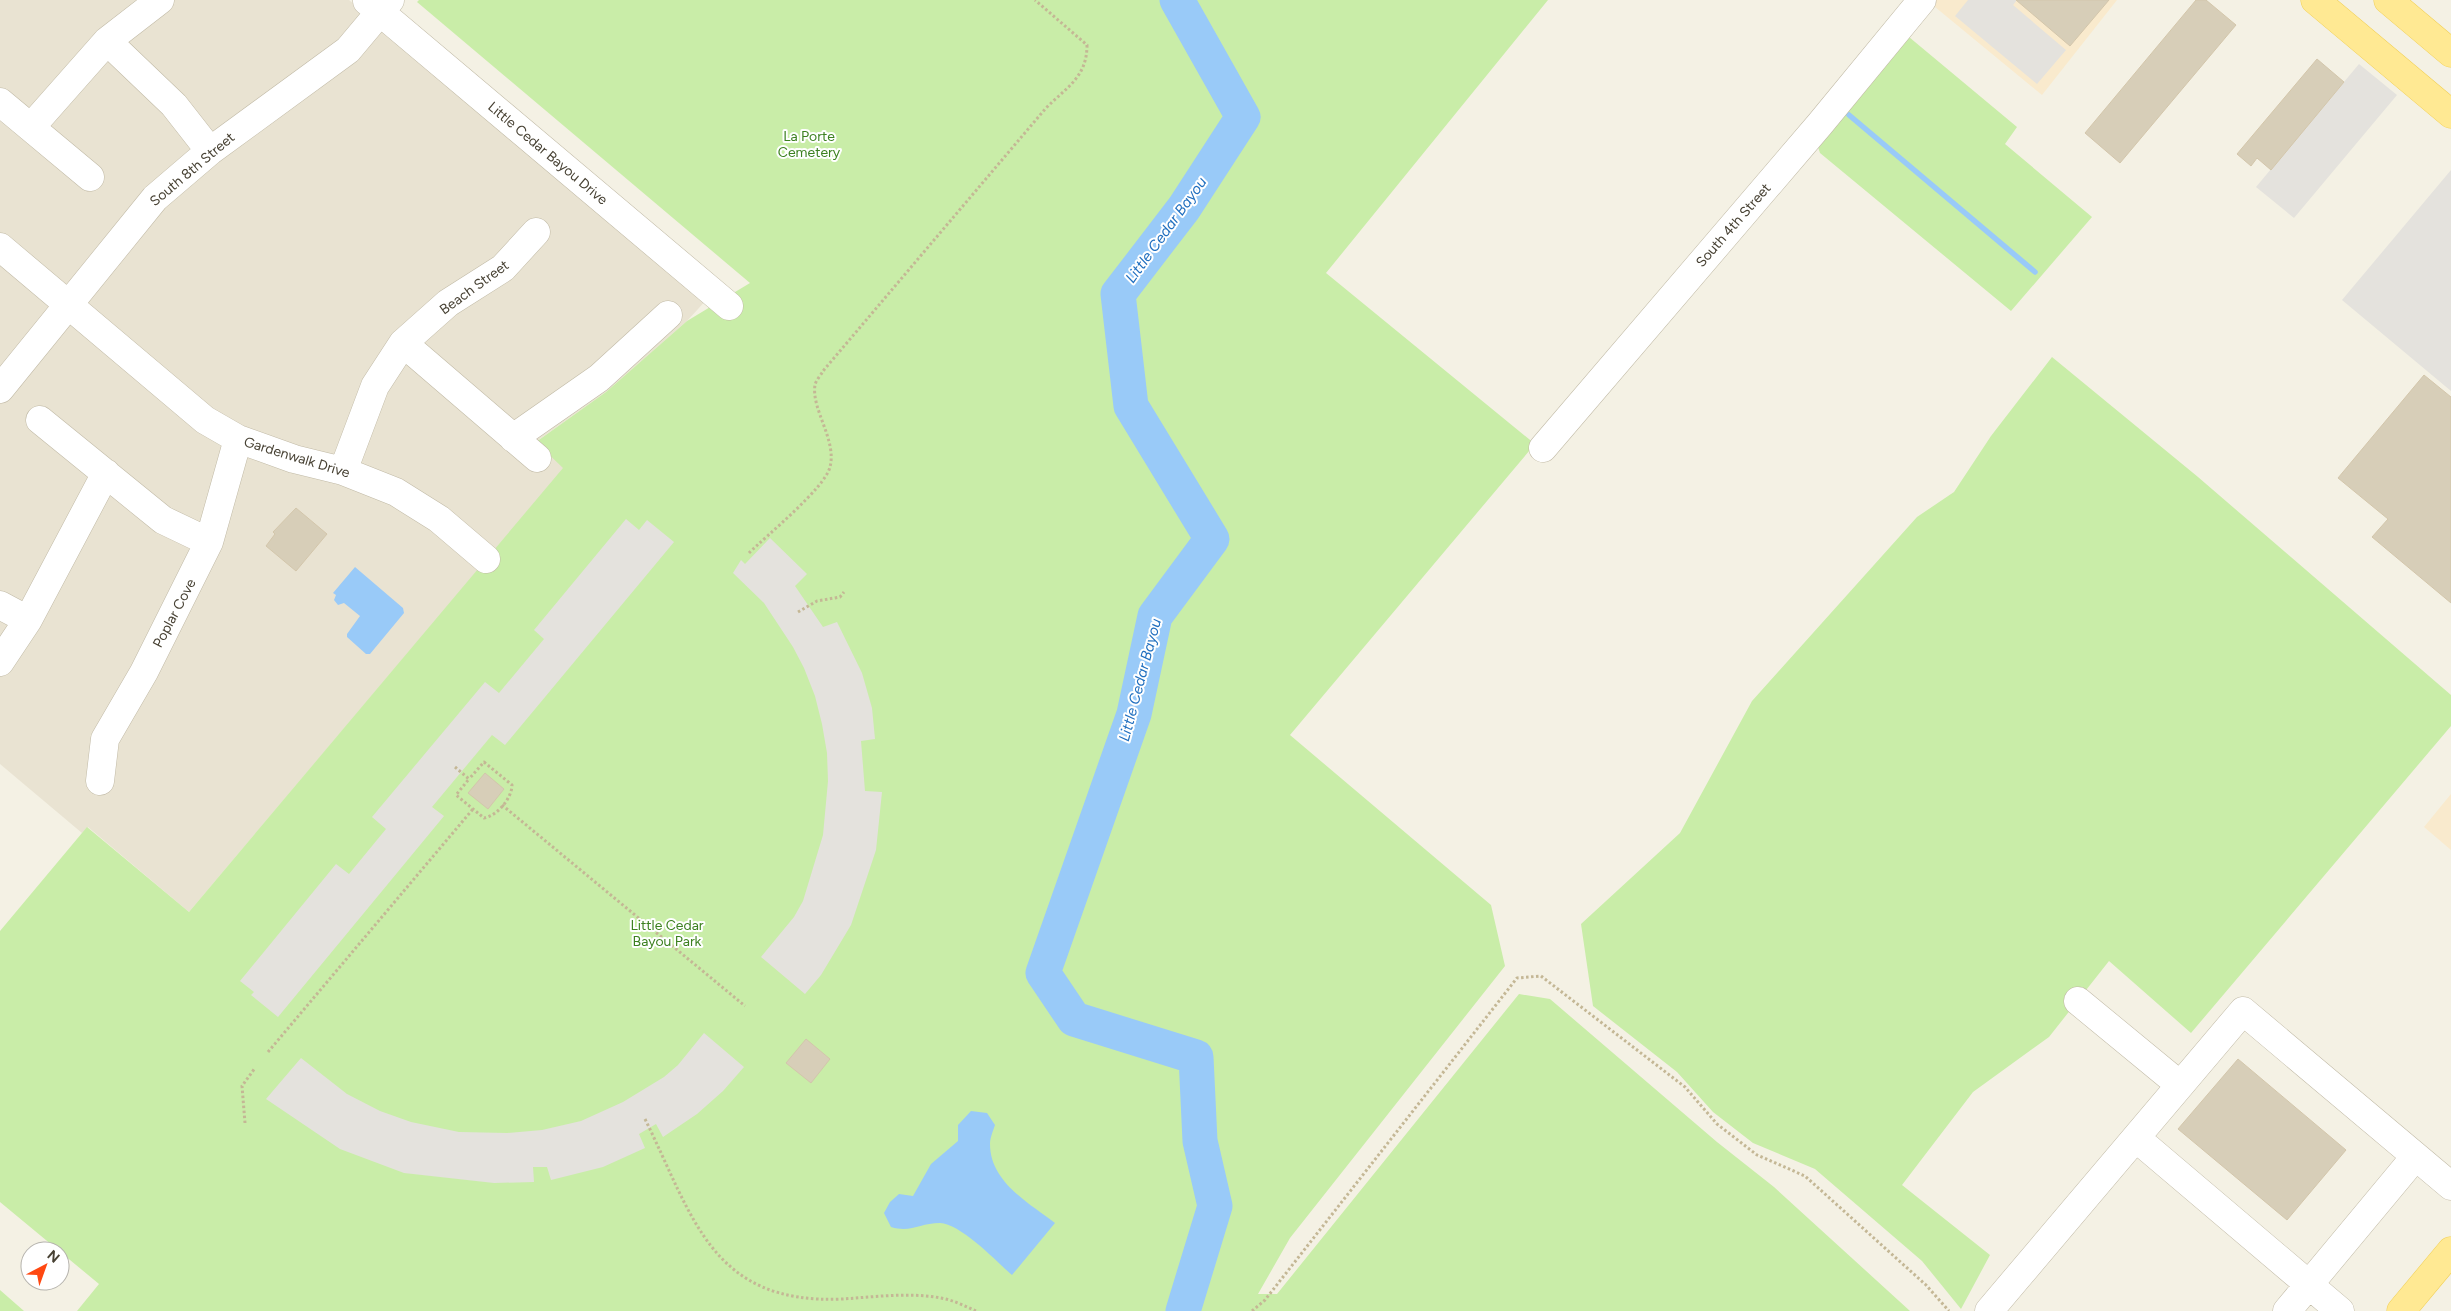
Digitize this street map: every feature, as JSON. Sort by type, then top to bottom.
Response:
[{"type":"main road","points":[[2388,0],[2451,53]]},
{"type":"main road","points":[[2318,1],[2451,114]]},
{"type":"main road","points":[[2401,1311],[2451,1252]]},
{"type":"street","points":[[31,128],[107,41],[160,0]]},
{"type":"street","name":"South 4th Street","points":[[1543,448],[1813,132],[1922,0]]},
{"type":"street","name":"South 8th Street","points":[[0,388],[155,198],[210,150],[348,50],[379,4]]},
{"type":"street","name":"Little Cedar Bayou Drive","points":[[379,4],[729,306]]},
{"type":"street","points":[[107,41],[174,105],[210,150]]},
{"type":"street","points":[[0,102],[90,177]]},
{"type":"street","name":"Beach Street","points":[[343,471],[375,386],[403,343],[448,303],[503,268],[536,232]]},
{"type":"street","name":"Gardenwalk Drive","points":[[0,247],[205,420],[238,439],[294,459],[343,471],[396,492],[439,519],[486,559]]},
{"type":"street","points":[[513,438],[599,378],[668,315]]},
{"type":"street","points":[[403,343],[537,458]]},
{"type":"street","points":[[40,420],[163,520],[209,542]]},
{"type":"street","name":"Poplar Cove","points":[[100,781],[105,739],[144,672],[209,542],[238,439]]},
{"type":"street","points":[[0,662],[28,620],[106,473]]},
{"type":"street","points":[[0,605],[28,620]]},
{"type":"street","points":[[2078,1000],[2180,1085]]},
{"type":"street","points":[[1989,1311],[2243,1011],[2451,1186]]},
{"type":"street","points":[[2136,1138],[2340,1311]]},
{"type":"street","points":[[2287,1311],[2415,1156]]},
{"type":"path","points":[[749,553],[819,485],[830,469],[832,455],[816,392],[816,385],[823,371],[1046,108],[1082,72],[1087,59],[1087,45],[1035,0]]},
{"type":"path","points":[[798,612],[817,601],[840,598],[844,592]]},
{"type":"path","points":[[484,762],[512,785],[510,796],[502,805],[494,815],[484,818],[456,795],[484,762]]},
{"type":"path","points":[[455,767],[469,779]]},
{"type":"path","points":[[502,805],[745,1006]]},
{"type":"path","points":[[268,1052],[473,810]]},
{"type":"path","points":[[1252,1311],[1265,1300],[1517,978],[1541,976],[1685,1087],[1718,1124],[1756,1155],[1806,1176],[1926,1285],[1948,1311]]},
{"type":"path","points":[[245,1123],[242,1086],[256,1068]]},
{"type":"path","points":[[644,1119],[705,1239],[714,1252],[748,1280],[765,1288],[825,1300],[922,1296],[941,1298],[976,1311]]},
{"type":"shaded area","points":[[0,0],[349,0],[709,297],[687,321],[606,392],[537,441],[564,468],[189,912],[88,827],[82,833],[0,764]]},
{"type":"shaded area","points":[[1930,0],[2117,0],[2042,95],[1929,2]]},
{"type":"shaded area","points":[[1968,0],[2017,0],[2013,5],[2066,50],[2037,84],[1955,16]]},
{"type":"shaded area","points":[[2359,64],[2397,95],[2294,218],[2256,187]]},
{"type":"shaded area","points":[[2451,170],[2451,391],[2342,300]]},
{"type":"shaded area","points":[[626,519],[639,530],[647,520],[674,542],[505,745],[492,735],[432,807],[444,816],[278,1017],[251,995],[254,992],[240,981],[336,864],[349,874],[386,829],[372,817],[485,682],[499,693],[544,639],[534,630]]},
{"type":"shaded area","points":[[770,538],[807,574],[795,586],[823,627],[837,622],[862,673],[872,708],[875,739],[861,741],[865,791],[882,792],[876,850],[851,925],[821,975],[805,994],[761,957],[794,917],[803,901],[823,835],[828,781],[827,753],[822,724],[815,696],[804,668],[793,647],[764,603],[733,573],[741,560],[745,564]]},
{"type":"shaded area","points":[[2451,794],[2451,850],[2424,827]]},
{"type":"shaded area","points":[[704,1033],[744,1067],[723,1091],[697,1114],[663,1137],[656,1124],[639,1134],[645,1148],[603,1167],[551,1180],[547,1167],[533,1167],[534,1182],[494,1183],[404,1173],[340,1149],[266,1099],[301,1058],[347,1094],[380,1111],[411,1122],[459,1132],[507,1133],[542,1130],[581,1121],[623,1102],[664,1077],[678,1065]]},
{"type":"green space","points":[[419,0],[1548,0],[1326,273],[1535,444],[1290,735],[1491,905],[1505,966],[1290,1238],[1258,1294],[1277,1294],[1519,994],[1550,999],[1717,1142],[1774,1187],[1910,1311],[77,1311],[99,1284],[70,1260],[70,1241],[47,1241],[0,1202],[0,931],[87,827],[189,912],[563,468],[536,442],[606,392],[687,321],[750,283],[417,2]]},
{"type":"green space","points":[[1909,37],[2017,127],[2005,144],[2092,217],[2011,311],[1820,153],[1818,147]]},
{"type":"green space","points":[[2052,357],[2198,477],[2451,695],[2451,726],[2191,1033],[2109,961],[2049,1037],[1973,1092],[1902,1185],[1990,1255],[1961,1309],[1922,1261],[1815,1169],[1753,1143],[1713,1112],[1677,1072],[1593,1006],[1581,924],[1680,833],[1752,701],[1917,517],[1954,492],[1991,436]]},
{"type":"green space","points":[[0,1290],[24,1311],[0,1311]]},
{"type":"water","points":[[355,567],[403,608],[404,613],[370,654],[366,654],[347,637],[347,634],[360,616],[344,603],[338,605],[334,600],[336,595],[333,593]]},
{"type":"water","points":[[971,1111],[987,1113],[995,1125],[990,1142],[996,1170],[1023,1199],[1055,1223],[1012,1275],[968,1236],[948,1225],[933,1223],[898,1229],[891,1227],[884,1213],[890,1202],[899,1194],[913,1196],[931,1164],[958,1141],[958,1125]]},
{"type":"building","points":[[2016,0],[2109,0],[2070,46]]},
{"type":"building","points":[[2196,0],[2206,0],[2236,25],[2120,163],[2085,133]]},
{"type":"building","points":[[2317,59],[2344,82],[2271,170],[2257,158],[2251,166],[2237,154]]},
{"type":"building","points":[[2424,375],[2451,397],[2451,603],[2372,537],[2388,519],[2338,478]]},
{"type":"building","points":[[296,508],[327,534],[296,571],[266,546],[275,534],[273,532]]},
{"type":"building","points":[[485,773],[504,789],[488,809],[468,793]]},
{"type":"building","points":[[806,1039],[830,1059],[811,1083],[786,1063]]},
{"type":"building","points":[[2238,1059],[2346,1150],[2287,1220],[2178,1129]]},
{"type":"waterway","name":"Little Cedar Bayou","points":[[1177,0],[1243,117],[1184,208],[1118,294],[1131,406],[1212,539],[1155,616],[1134,714],[1043,973],[1074,1019],[1196,1057],[1200,1141],[1215,1206],[1183,1311]]},
{"type":"waterway","points":[[1849,115],[2035,272]]},
{"type":"park label","name":"La Porte Cemetery","points":[[809,144]]},
{"type":"park label","name":"Little Cedar Bayou Park","points":[[667,934]]}]
